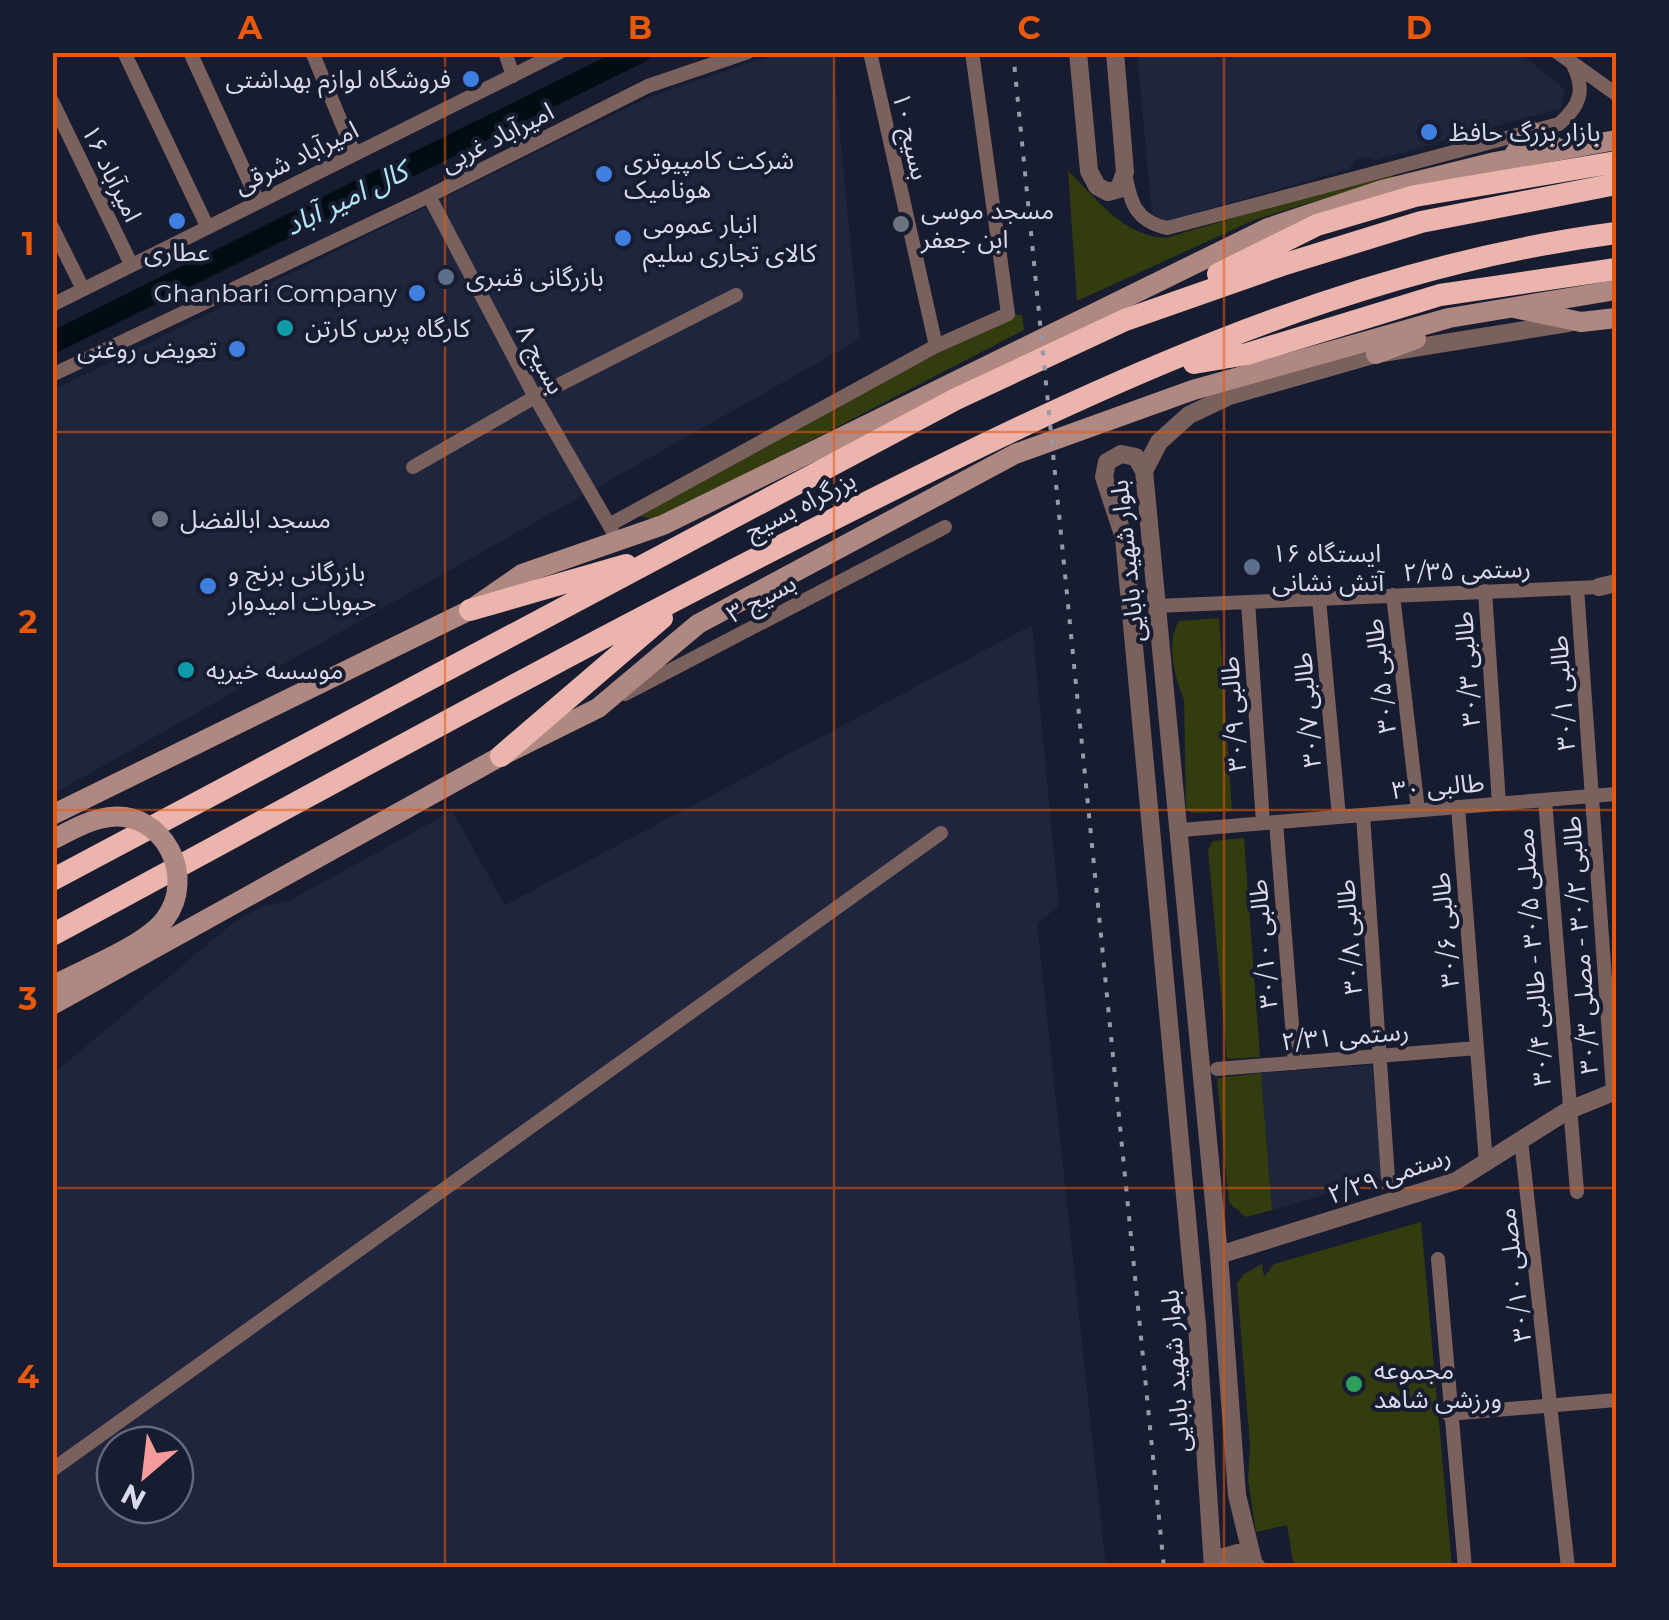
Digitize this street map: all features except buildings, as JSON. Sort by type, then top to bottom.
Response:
[{"type":"highway","points":[[1126,320],[1317,225],[1415,196],[1616,162]]},
{"type":"highway","name":"بزرگراه بسیج","points":[[52,880],[956,399],[1126,320],[1282,264],[1421,222],[1616,184]]},
{"type":"highway","name":"بزرگراه بسیج","points":[[52,935],[697,588],[980,445],[1298,311],[1434,270],[1556,241],[1616,233]]},
{"type":"highway","points":[[1146,372],[1248,354],[1440,296],[1616,269]]},
{"type":"highway","points":[[470,610],[672,552]]},
{"type":"highway","points":[[501,756],[697,588]]},
{"type":"main road","points":[[1511,159],[1530,131],[1560,150]]},
{"type":"main road","points":[[52,815],[470,610],[522,574],[613,532],[663,526],[1268,228],[1382,190],[1511,159],[1616,140]]},
{"type":"main road","points":[[52,1006],[501,756],[598,708],[698,624],[1015,454],[1193,390],[1503,306],[1616,290]]},
{"type":"main road","points":[[1376,354],[1503,306],[1581,322],[1616,318]]},
{"type":"main road","points":[[52,840],[90,822],[130,818],[150,827],[166,842],[176,860],[180,882],[175,903],[164,922],[52,986]]},
{"type":"street","points":[[124,52],[207,226]]},
{"type":"street","points":[[190,52],[258,201]]},
{"type":"street","points":[[312,52],[354,153]]},
{"type":"street","points":[[506,52],[513,76]]},
{"type":"street","name":"امیرآباد شرقی","points":[[52,304],[560,52]]},
{"type":"street","name":"امیرآباد غربی","points":[[52,376],[430,196],[648,86],[748,52]]},
{"type":"street","name":"بسیج ۱۰","points":[[870,52],[936,346]]},
{"type":"street","points":[[613,532],[936,346],[1008,314],[972,52]]},
{"type":"street","points":[[1078,52],[1089,172],[1098,186],[1108,192],[1118,188],[1125,172]]},
{"type":"street","points":[[1115,52],[1130,204],[1147,224],[1166,228],[1560,124],[1573,112],[1581,94],[1573,65]]},
{"type":"street","points":[[1557,52],[1616,94]]},
{"type":"street","name":"امیرآباد ۱۶","points":[[52,101],[131,264]]},
{"type":"street","name":"بسیج ۸","points":[[430,196],[535,398],[613,532]]},
{"type":"street","points":[[52,228],[83,289]]},
{"type":"street","points":[[413,467],[535,398],[736,295]]},
{"type":"street","points":[[1144,470],[1158,442],[1189,415],[1228,396],[1376,354],[1581,322]]},
{"type":"street","name":"بلوار شهید بابایی","points":[[1214,1568],[1197,1326],[1124,538],[1104,477],[1108,462],[1120,454],[1136,458],[1144,470],[1220,1255],[1237,1495],[1255,1564]]},
{"type":"street","name":"بسیج ۳","points":[[598,708],[945,527]]},
{"type":"street","name":"رستمی ۲/۳۵","points":[[1156,606],[1611,586]]},
{"type":"street","name":"طالبی ۳۰/۱","points":[[1578,588],[1592,796]]},
{"type":"street","name":"طالبی ۳۰/۳","points":[[1485,592],[1499,804]]},
{"type":"street","name":"طالبی ۳۰/۵","points":[[1393,596],[1418,810]]},
{"type":"street","name":"طالبی ۳۰/۷","points":[[1319,599],[1339,817]]},
{"type":"street","name":"طالبی ۳۰/۹","points":[[1248,602],[1269,823]]},
{"type":"street","name":"طالبی ۳۰","points":[[1181,830],[1616,794]]},
{"type":"street","name":"طالبی ۳۰/۲ - مصلی ۳۰/۳","points":[[1592,796],[1615,1091]]},
{"type":"street","name":"مصلی ۳۰/۵ - طالبی ۳۰/۴","points":[[1545,800],[1576,1192]]},
{"type":"street","name":"طالبی ۳۰/۶","points":[[1458,807],[1486,1164]]},
{"type":"street","name":"طالبی ۳۰/۸","points":[[1363,815],[1388,1178]]},
{"type":"street","name":"طالبی ۳۰/۱۰","points":[[1269,823],[1296,1062]]},
{"type":"street","points":[[52,1470],[940,833]]},
{"type":"street","name":"رستمی ۲/۳۱","points":[[1217,1069],[1477,1048]]},
{"type":"street","name":"رستمی ۲/۲۹","points":[[1220,1255],[1424,1194],[1486,1164],[1567,1111],[1615,1091]]},
{"type":"street","name":"مصلی ۳۰/۱۰","points":[[1521,1140],[1568,1568]]},
{"type":"street","points":[[1438,1259],[1448,1414],[1464,1568]]},
{"type":"street","points":[[1448,1414],[1616,1400]]},
{"type":"street","points":[[1214,1568],[1229,1554],[1246,1555],[1255,1564]]},
{"type":"shaded area","points":[[778,53],[832,53],[860,339],[53,794],[53,390],[647,98]]},
{"type":"shaded area","points":[[1137,53],[1520,53],[1565,90],[1561,108],[1376,160],[1365,157],[1355,160],[1349,169],[1166,221],[1152,214]]},
{"type":"shaded area","points":[[1032,625],[1059,906],[1037,923],[1106,1567],[53,1567],[52,1075],[234,922],[266,905],[289,901],[452,811],[505,905]]},
{"type":"shaded area","points":[[1372,1065],[1382,1178],[1272,1210],[1261,1073]]},
{"type":"green space","points":[[1068,171],[1124,224],[1166,238],[1390,171],[1393,177],[1254,220],[1077,301]]},
{"type":"green space","points":[[1012,314],[1022,315],[1024,330],[662,518],[654,520],[634,514]]},
{"type":"green space","points":[[1219,618],[1232,811],[1192,813],[1186,809],[1184,699],[1177,681],[1173,639],[1179,621]]},
{"type":"green space","points":[[1244,838],[1260,1057],[1227,1059],[1208,850],[1213,841]]},
{"type":"green space","points":[[1261,1073],[1272,1210],[1246,1217],[1229,1203],[1217,1078]]},
{"type":"green space","name":"مجموعه ورزشی شاهد","points":[[1421,1222],[1452,1567],[1294,1567],[1287,1525],[1256,1532],[1248,1480],[1250,1446],[1237,1283],[1262,1264],[1264,1277],[1274,1264]]},
{"type":"waterway","name":"کال امیر آباد","points":[[52,343],[640,52]]},
{"type":"railway","points":[[1013,52],[1164,1568]]},
{"type":"place","name":"فروشگاه لوازم بهداشتی","points":[[471,79]]},
{"type":"place","name":"بازار بزرگ حافظ","points":[[1429,132]]},
{"type":"place","name":"شرکت کامپیوتری هونامیک","points":[[604,174]]},
{"type":"place","name":"عطاری","points":[[177,221]]},
{"type":"place","name":"مسجد موسی ابن جعفر","points":[[901,224]]},
{"type":"place","name":"انبار عمومی کالای تجاری سلیم","points":[[623,238]]},
{"type":"place","name":"بازرگانی قنبری","points":[[446,277]]},
{"type":"place","name":"Ghanbari Company","points":[[417,293]]},
{"type":"place","name":"کارگاه پرس کارتن","points":[[285,328]]},
{"type":"place","name":"تعویض روغنی","points":[[237,349]]},
{"type":"place","name":"مسجد ابالفضل","points":[[160,519]]},
{"type":"place","name":"ایستگاه ۱۶ آتش نشانی","points":[[1252,567]]},
{"type":"place","name":"بازرگانی برنج و حبوبات امیدوار","points":[[208,586]]},
{"type":"place","name":"موسسه خیریه","points":[[186,670]]},
{"type":"place","name":"مجموعه ورزشی شاهد","points":[[1354,1384]]}]
